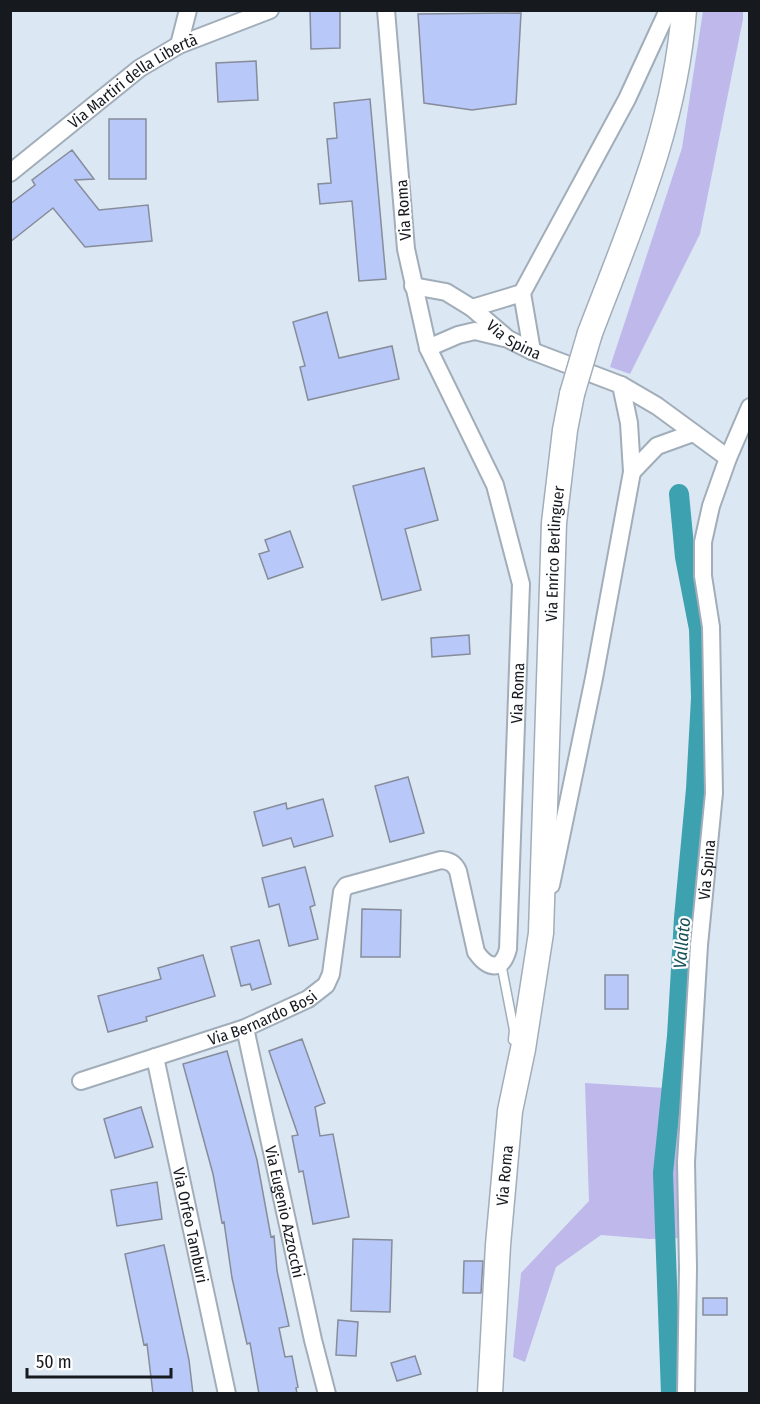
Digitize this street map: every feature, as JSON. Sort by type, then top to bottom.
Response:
[{"type":"main road","name":"Via Enrico Berlinguer","points":[[510,1111],[523,1049],[541,933],[554,524],[565,430],[590,333],[646,189],[667,120],[681,46],[684,10]]},
{"type":"main road","name":"Via Roma","points":[[490,1394],[498,1245],[510,1111]]},
{"type":"street","points":[[179,45],[188,10]]},
{"type":"street","name":"Via Martiri della Libertà","points":[[10,173],[140,68],[179,45],[270,10]]},
{"type":"street","name":"Via Roma","points":[[386,10],[406,249],[413,286],[428,348],[495,485],[521,584],[508,949],[501,963]]},
{"type":"street","points":[[532,351],[522,293],[627,99],[668,10]]},
{"type":"street","name":"Via Spina","points":[[413,286],[446,292],[472,308],[508,339],[532,351],[621,385],[657,406],[728,458]]},
{"type":"street","points":[[472,308],[522,293]]},
{"type":"street","points":[[428,348],[458,335],[475,332],[508,339]]},
{"type":"street","points":[[541,933],[594,678],[632,472],[629,423],[621,385]]},
{"type":"street","name":"Via Spina","points":[[686,1394],[688,1268],[686,1162],[699,945],[714,793],[711,627],[703,576],[703,542],[711,506],[750,407]]},
{"type":"street","points":[[632,472],[657,446],[693,434]]},
{"type":"street","name":"Via Bernardo Bosi","points":[[81,1081],[245,1028],[308,999],[326,985],[331,974],[339,904],[346,886],[441,860],[448,861],[458,871],[476,952],[488,965],[495,966],[501,963]]},
{"type":"street","name":"Via Eugenio Azzocchi","points":[[245,1028],[313,1340],[327,1394]]},
{"type":"street","name":"Via Orfeo Tamburi","points":[[155,1057],[227,1394]]},
{"type":"lane","name":"Via Roma","points":[[501,963],[514,1030],[510,1111]]},
{"type":"shaded area","points":[[703,11],[743,11],[743,19],[700,234],[630,374],[610,367],[682,148]]},
{"type":"shaded area","points":[[585,1083],[665,1088],[685,1084],[680,1238],[650,1239],[601,1235],[556,1267],[525,1362],[513,1357],[521,1273],[589,1201]]},
{"type":"building","points":[[310,10],[340,10],[340,48],[311,49]]},
{"type":"building","points":[[521,13],[516,104],[472,110],[424,103],[418,14]]},
{"type":"building","points":[[256,61],[258,100],[218,102],[216,63]]},
{"type":"building","points":[[370,99],[386,279],[359,281],[352,201],[320,204],[318,184],[331,183],[327,139],[337,138],[334,103]]},
{"type":"building","points":[[109,119],[146,119],[146,179],[109,179]]},
{"type":"building","points":[[72,150],[94,179],[75,180],[99,210],[148,205],[152,241],[85,247],[53,208],[10,242],[10,204],[35,185],[32,180]]},
{"type":"building","points":[[327,312],[339,358],[392,346],[399,379],[308,400],[300,367],[305,366],[293,322]]},
{"type":"building","points":[[424,468],[438,520],[405,529],[421,590],[382,600],[353,486]]},
{"type":"building","points":[[290,531],[303,567],[268,579],[259,554],[269,551],[265,540]]},
{"type":"building","points":[[469,635],[470,654],[432,657],[431,638]]},
{"type":"building","points":[[408,777],[424,833],[390,842],[375,786]]},
{"type":"building","points":[[323,799],[333,836],[294,847],[291,838],[263,846],[254,812],[286,803],[287,809]]},
{"type":"building","points":[[305,867],[315,905],[310,907],[318,939],[289,946],[279,904],[269,907],[262,878]]},
{"type":"building","points":[[362,909],[401,910],[400,957],[361,957]]},
{"type":"building","points":[[259,940],[271,984],[252,990],[250,984],[241,986],[231,947]]},
{"type":"building","points":[[203,955],[215,996],[146,1017],[147,1021],[108,1032],[98,996],[161,979],[158,968]]},
{"type":"building","points":[[605,975],[628,975],[628,1009],[605,1009]]},
{"type":"building","points":[[302,1039],[325,1103],[315,1107],[320,1136],[333,1134],[349,1217],[313,1224],[303,1171],[299,1172],[292,1136],[298,1135],[269,1051]]},
{"type":"building","points":[[227,1051],[257,1160],[271,1237],[274,1236],[277,1271],[289,1326],[279,1328],[285,1357],[292,1356],[298,1387],[296,1388],[297,1394],[259,1394],[250,1343],[247,1344],[232,1278],[224,1222],[222,1223],[213,1174],[183,1064]]},
{"type":"building","points":[[141,1107],[153,1147],[115,1158],[104,1119]]},
{"type":"building","points":[[157,1182],[162,1219],[117,1226],[111,1190]]},
{"type":"building","points":[[353,1239],[392,1240],[390,1312],[351,1311]]},
{"type":"building","points":[[164,1245],[189,1360],[193,1394],[153,1394],[147,1344],[144,1345],[125,1254]]},
{"type":"building","points":[[464,1261],[483,1261],[481,1293],[463,1293]]},
{"type":"building","points":[[703,1298],[727,1298],[727,1315],[703,1315]]},
{"type":"building","points":[[338,1320],[358,1322],[356,1356],[336,1355]]},
{"type":"building","points":[[415,1356],[421,1374],[397,1381],[391,1363]]},
{"type":"waterway","name":"Vallato","points":[[671,1394],[663,1173],[677,1036],[701,698],[699,629],[685,557],[679,494]]}]
